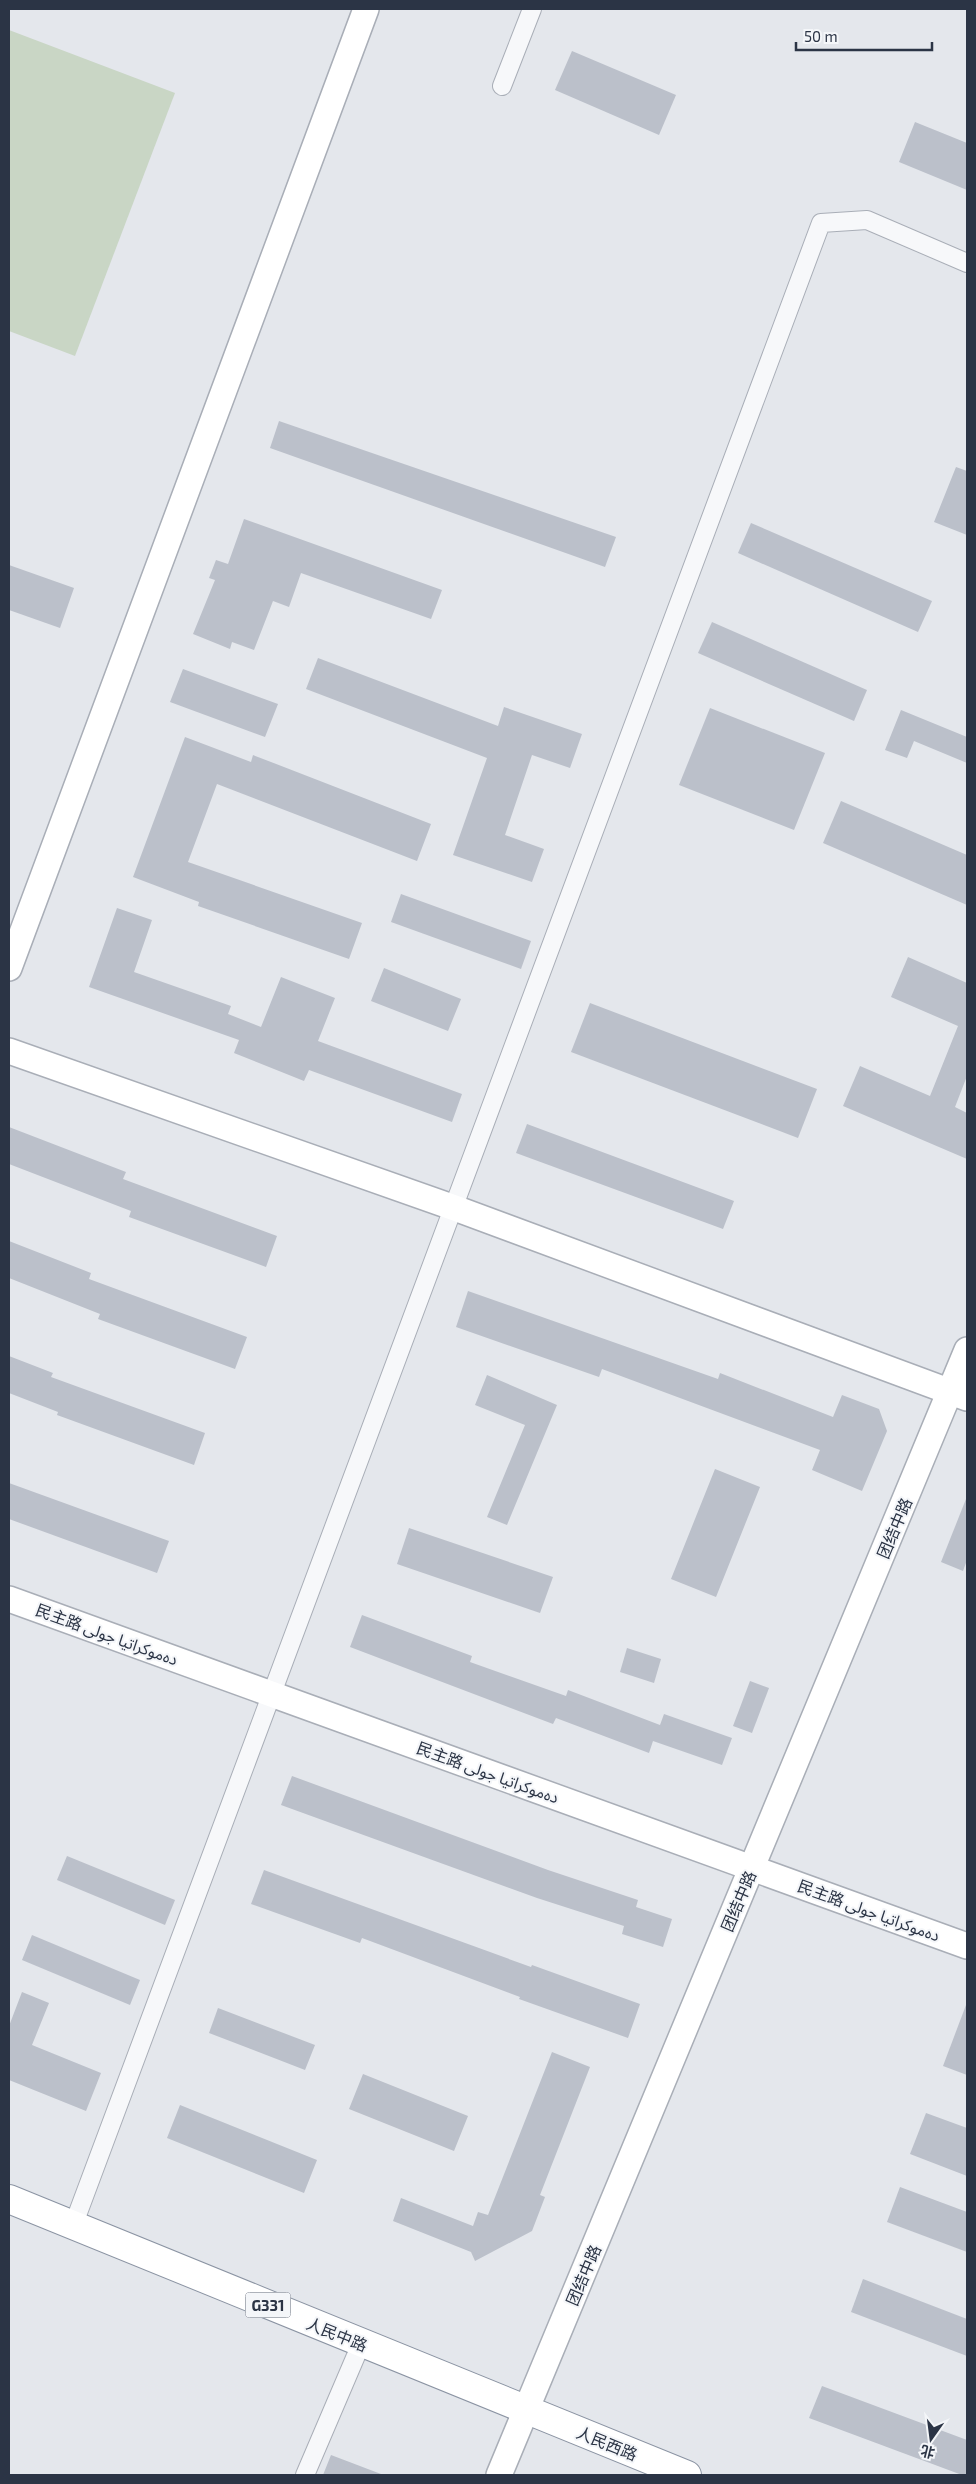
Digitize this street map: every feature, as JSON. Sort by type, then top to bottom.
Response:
[{"type":"highway","name":"人民中路","points":[[9,2200],[526,2412]]},
{"type":"highway","name":"人民西路","points":[[526,2412],[687,2475]]},
{"type":"street","points":[[9,968],[366,9]]},
{"type":"street","points":[[502,86],[532,9]]},
{"type":"street","points":[[73,2226],[821,223],[867,220],[967,263]]},
{"type":"street","points":[[9,1051],[452,1207],[959,1395]]},
{"type":"street","name":"团结中路","points":[[499,2475],[752,1867],[959,1395],[967,1350]]},
{"type":"street","name":"民主路 دەموكراتيا جولى","points":[[9,1599],[967,1946]]},
{"type":"street","points":[[305,2475],[361,2344]]},
{"type":"green space","points":[[9,30],[175,93],[75,356],[9,331]]},
{"type":"building","points":[[572,51],[676,95],[659,135],[555,90]]},
{"type":"building","points":[[915,122],[967,143],[967,190],[899,162]]},
{"type":"building","points":[[279,421],[616,537],[605,567],[270,448]]},
{"type":"building","points":[[956,467],[967,471],[967,535],[934,522]]},
{"type":"building","points":[[244,519],[442,590],[431,619],[301,573],[289,607],[273,601],[254,650],[232,642],[230,649],[193,634],[215,580],[209,578],[216,560],[228,564]]},
{"type":"building","points":[[751,523],[932,601],[918,632],[738,553]]},
{"type":"building","points":[[9,565],[74,588],[60,628],[9,610]]},
{"type":"building","points":[[712,622],[867,690],[854,721],[698,653]]},
{"type":"building","points":[[318,658],[498,726],[504,707],[582,734],[570,768],[532,755],[505,835],[544,849],[532,882],[453,855],[487,758],[306,689]]},
{"type":"building","points":[[183,669],[278,704],[265,737],[170,702]]},
{"type":"building","points":[[710,708],[825,753],[794,830],[679,785]]},
{"type":"building","points":[[901,710],[967,737],[967,763],[914,741],[907,758],[885,750]]},
{"type":"building","points":[[185,737],[251,762],[253,755],[431,824],[417,861],[217,784],[188,862],[362,923],[349,959],[198,906],[199,902],[133,877]]},
{"type":"building","points":[[841,801],[967,855],[967,905],[823,843]]},
{"type":"building","points":[[401,894],[531,941],[521,969],[391,922]]},
{"type":"building","points":[[117,908],[152,920],[134,972],[231,1006],[228,1014],[261,1027],[281,977],[335,998],[318,1041],[462,1094],[452,1122],[309,1070],[304,1081],[234,1053],[239,1040],[89,987]]},
{"type":"building","points":[[908,957],[967,983],[967,1076],[955,1107],[967,1113],[967,1159],[843,1106],[860,1066],[930,1096],[958,1026],[891,997]]},
{"type":"building","points":[[384,968],[461,999],[448,1031],[371,1001]]},
{"type":"building","points":[[590,1003],[817,1089],[798,1138],[571,1052]]},
{"type":"building","points":[[527,1124],[734,1201],[723,1229],[516,1153]]},
{"type":"building","points":[[9,1127],[126,1172],[123,1179],[277,1236],[266,1267],[129,1217],[131,1211],[9,1164]]},
{"type":"building","points":[[9,1241],[91,1273],[89,1279],[247,1337],[235,1369],[98,1319],[100,1314],[9,1278]]},
{"type":"building","points":[[468,1291],[718,1379],[720,1373],[833,1417],[842,1395],[879,1409],[887,1431],[862,1491],[812,1470],[820,1450],[602,1369],[599,1377],[456,1327]]},
{"type":"building","points":[[9,1356],[53,1373],[51,1377],[205,1433],[194,1465],[57,1415],[58,1412],[9,1393]]},
{"type":"building","points":[[487,1375],[557,1405],[507,1525],[487,1517],[525,1425],[475,1405]]},
{"type":"building","points":[[715,1469],[760,1487],[716,1597],[671,1579]]},
{"type":"building","points":[[9,1483],[169,1541],[157,1573],[9,1519]]},
{"type":"building","points":[[966,1499],[967,1560],[963,1571],[941,1562]]},
{"type":"building","points":[[409,1528],[553,1577],[540,1613],[397,1564]]},
{"type":"building","points":[[362,1615],[472,1656],[470,1662],[566,1696],[568,1690],[660,1725],[664,1714],[732,1738],[722,1765],[653,1741],[649,1753],[556,1718],[553,1724],[350,1647]]},
{"type":"building","points":[[627,1648],[661,1659],[654,1683],[620,1672]]},
{"type":"building","points":[[750,1681],[769,1688],[752,1733],[733,1726]]},
{"type":"building","points":[[292,1776],[548,1870],[638,1900],[636,1907],[672,1919],[663,1947],[622,1934],[624,1926],[537,1898],[281,1805]]},
{"type":"building","points":[[67,1856],[175,1900],[165,1925],[57,1880]]},
{"type":"building","points":[[264,1870],[531,1967],[532,1965],[640,2004],[628,2038],[519,1999],[520,1997],[362,1938],[360,1943],[251,1904]]},
{"type":"building","points":[[32,1935],[140,1980],[130,2005],[22,1960]]},
{"type":"building","points":[[22,1992],[49,2003],[32,2045],[101,2073],[86,2111],[9,2080],[9,2026]]},
{"type":"building","points":[[967,2005],[967,2075],[943,2066]]},
{"type":"building","points":[[218,2008],[315,2045],[305,2070],[209,2033]]},
{"type":"building","points":[[552,2052],[590,2067],[540,2195],[545,2197],[532,2231],[475,2261],[471,2252],[393,2221],[401,2198],[473,2226],[478,2212],[488,2215]]},
{"type":"building","points":[[363,2074],[468,2116],[454,2151],[349,2109]]},
{"type":"building","points":[[180,2105],[317,2160],[304,2193],[167,2138]]},
{"type":"building","points":[[926,2113],[967,2128],[967,2176],[910,2154]]},
{"type":"building","points":[[900,2187],[967,2212],[967,2252],[887,2222]]},
{"type":"building","points":[[863,2279],[967,2319],[967,2356],[851,2312]]},
{"type":"building","points":[[822,2386],[967,2440],[967,2475],[962,2475],[809,2418]]},
{"type":"building","points":[[331,2455],[381,2474],[381,2475],[323,2475]]}]
